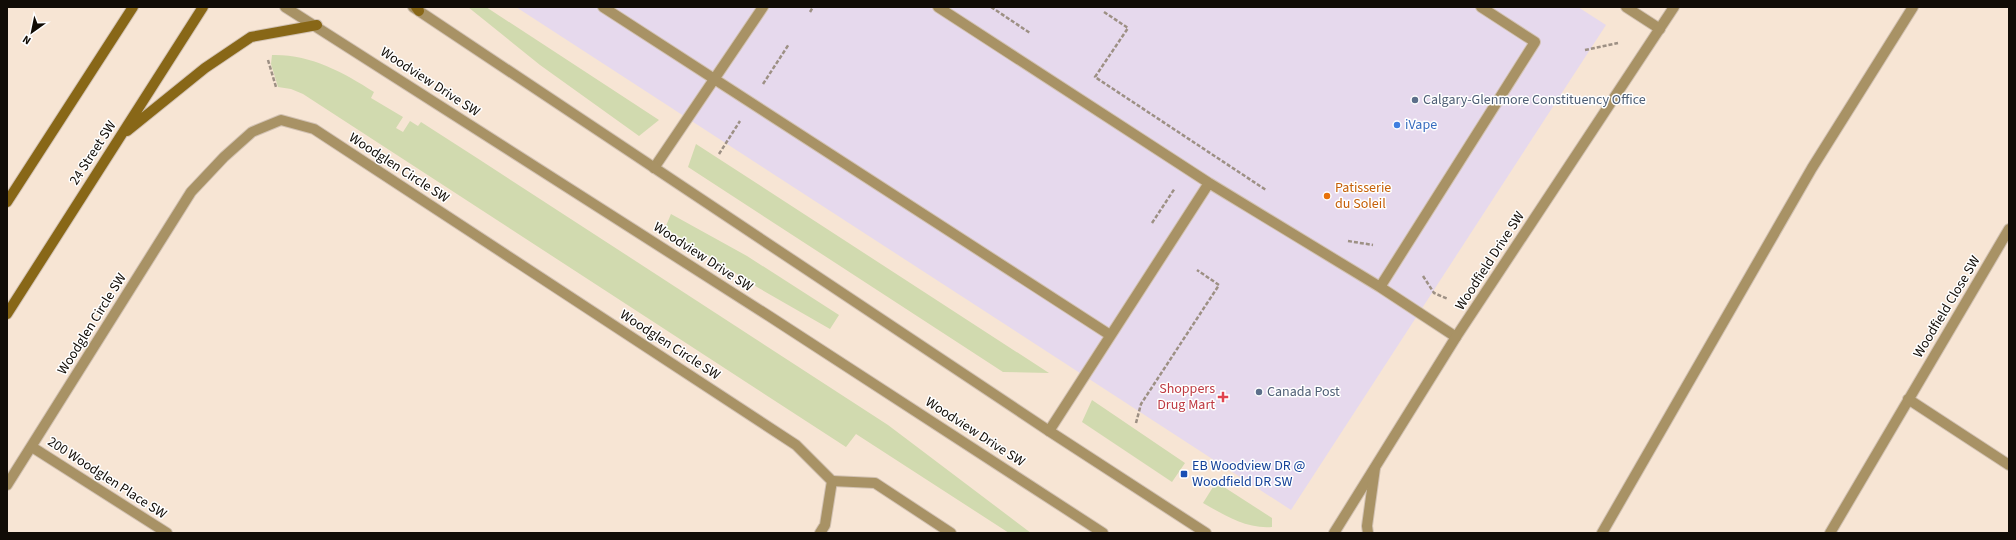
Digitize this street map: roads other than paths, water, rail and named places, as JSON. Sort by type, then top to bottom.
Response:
[{"type":"main road","points":[[7,202],[133,7]]},
{"type":"main road","name":"24 Street SW","points":[[7,314],[203,7]]},
{"type":"main road","points":[[121,136],[205,68],[251,37],[316,25]]},
{"type":"street","name":"Woodview Drive SW","points":[[285,7],[316,25],[1006,468],[1103,533]]},
{"type":"street","points":[[603,7],[1110,335]]},
{"type":"street","points":[[654,168],[763,7]]},
{"type":"street","points":[[938,7],[1209,183],[1380,287],[1456,337]]},
{"type":"street","points":[[1380,287],[1535,42],[1481,7]]},
{"type":"street","points":[[1626,7],[1660,29]]},
{"type":"street","name":"Woodfield Drive SW","points":[[1334,533],[1456,337],[1674,7]]},
{"type":"street","points":[[1602,533],[1812,168],[1913,7]]},
{"type":"street","points":[[416,8],[1049,432],[1206,533]]},
{"type":"street","name":"Woodglen Circle SW","points":[[7,485],[192,192],[224,157],[252,132],[281,120],[314,129],[796,445],[832,481]]},
{"type":"street","points":[[1049,432],[1209,183]]},
{"type":"street","name":"Woodfield Close SW","points":[[1830,533],[2009,229]]},
{"type":"street","points":[[1908,399],[2009,465]]},
{"type":"street","name":"200 Woodglen Place SW","points":[[32,447],[167,533]]},
{"type":"street","points":[[1006,468],[1080,520],[1092,533]]},
{"type":"street","points":[[1368,533],[1367,526],[1375,468]]},
{"type":"street","points":[[820,533],[825,525],[832,481],[875,483],[951,533]]},
{"type":"place","name":"Calgary-Glenmore Constituency Office","points":[[1415,100]]},
{"type":"place","name":"iVape","points":[[1397,125]]},
{"type":"place","name":"Patisserie du Soleil","points":[[1327,196]]},
{"type":"place","name":"Canada Post","points":[[1259,392]]},
{"type":"place","name":"Shoppers Drug Mart","points":[[1223,397]]},
{"type":"place","name":"EB Woodview DR @ Woodfield DR SW","points":[[1184,474]]}]
